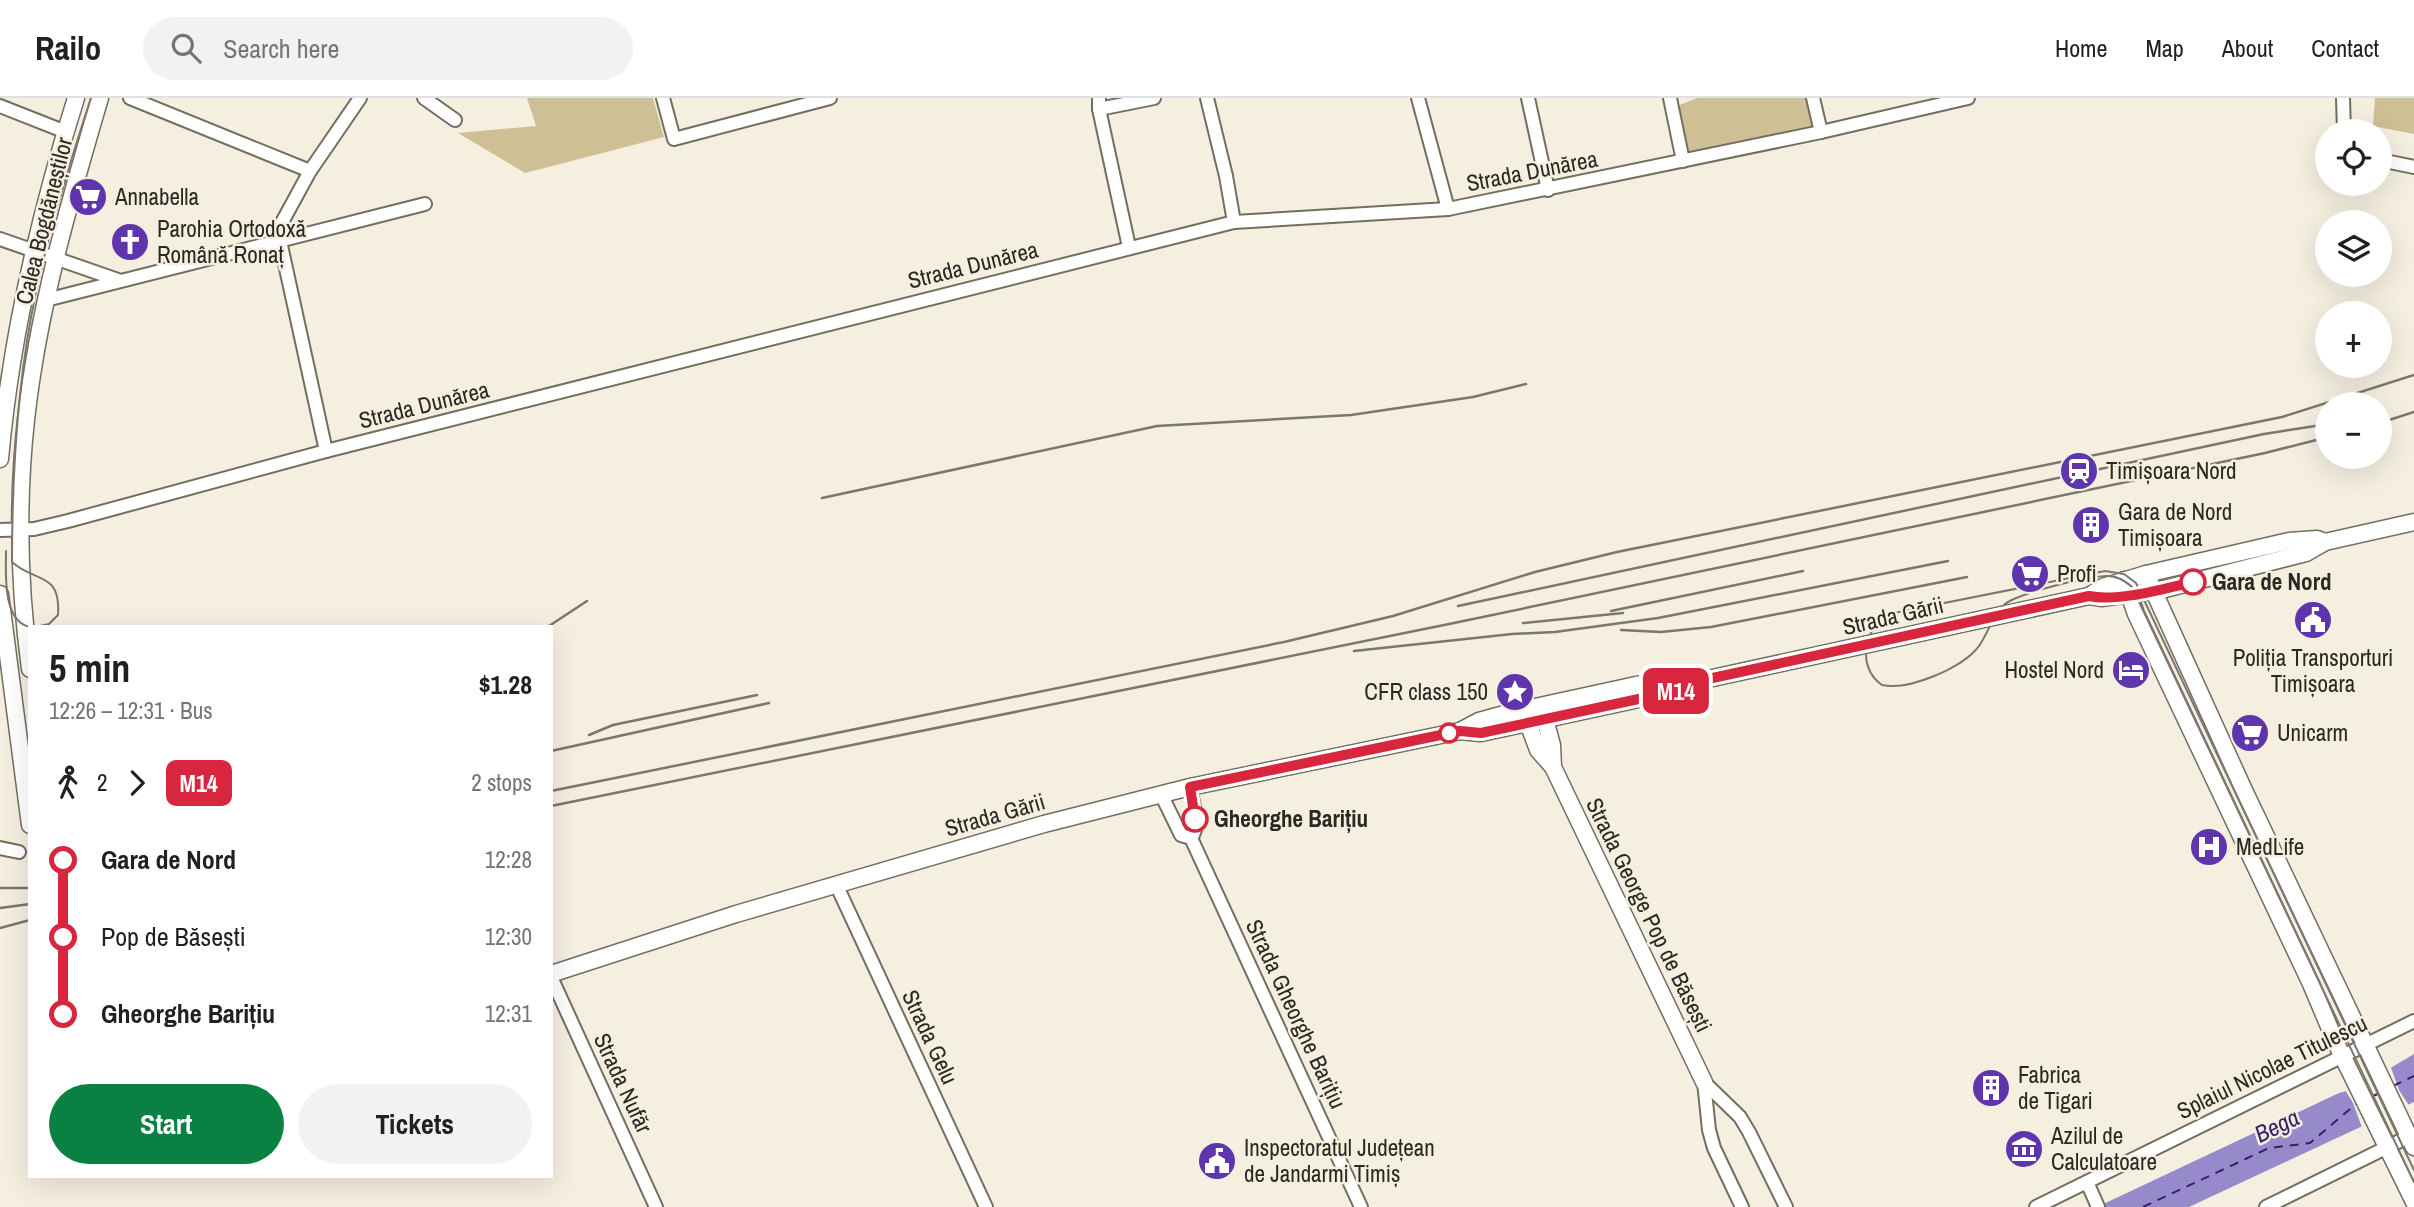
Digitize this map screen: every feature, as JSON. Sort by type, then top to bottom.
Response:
[{"type":"main road","name":"Calea Bogdăneștilor","points":[[0,459],[6,396],[23,296],[33,250],[76,98]]},
{"type":"main road","name":"Calea Bogdăneștilor","points":[[28,656],[20,530],[26,420],[46,300],[100,98]]},
{"type":"main road","points":[[2126,587],[2153,590],[2317,539],[2325,542],[2414,522]]},
{"type":"main road","points":[[2126,587],[2146,574],[2290,548]]},
{"type":"main road","points":[[2146,574],[2243,788],[2411,1136]]},
{"type":"main road","points":[[2126,587],[2345,1062],[2414,1202]]},
{"type":"main road","name":"Strada Gării","points":[[553,974],[701,924],[1044,824],[1161,794],[1460,731],[1481,733],[1525,716],[1685,689],[1708,679],[2089,596],[2098,589],[2126,587]]},
{"type":"main road","points":[[0,594],[28,809]]},
{"type":"main road","name":"Strada George Pop de Băsești","points":[[1543,713],[1552,745],[1553,767]]},
{"type":"main road","name":"Strada George Pop de Băsești","points":[[1525,716],[1538,750],[1553,767],[1704,1082]]},
{"type":"street","points":[[130,98],[310,171]]},
{"type":"street","points":[[326,452],[280,241],[280,226],[310,171],[360,98]]},
{"type":"street","points":[[424,98],[455,120]]},
{"type":"street","points":[[663,98],[674,139],[830,98]]},
{"type":"street","points":[[1129,247],[1099,104],[1154,98]]},
{"type":"street","points":[[1207,98],[1234,222]]},
{"type":"street","points":[[1418,98],[1448,209]]},
{"type":"street","points":[[1528,98],[1548,190]]},
{"type":"street","points":[[1670,98],[1684,161]]},
{"type":"street","points":[[1813,98],[1821,132]]},
{"type":"street","name":"Strada Dunărea","points":[[0,530],[20,530],[68,521],[326,452],[1234,222],[1448,209],[1821,132],[1968,98]]},
{"type":"street","points":[[2343,98],[2344,119]]},
{"type":"street","points":[[0,106],[65,132]]},
{"type":"street","points":[[2392,162],[2414,167]]},
{"type":"street","points":[[46,300],[425,204]]},
{"type":"street","points":[[0,239],[118,280]]},
{"type":"street","name":"Strada Gheorghe Barițiu","points":[[1190,787],[1196,825],[1191,838]]},
{"type":"street","name":"Strada Gheorghe Barițiu","points":[[1161,794],[1181,835],[1191,838],[1361,1207]]},
{"type":"street","points":[[0,848],[19,852]]},
{"type":"street","name":"Strada Gelu","points":[[836,884],[986,1207]]},
{"type":"street","name":"Strada Nufăr","points":[[553,979],[656,1207]]},
{"type":"street","name":"Splaiul Nicolae Titulescu","points":[[2036,1207],[2090,1187],[2345,1062],[2414,1021]]},
{"type":"street","name":"Strada George Pop de Băsești","points":[[1704,1082],[1709,1129],[1714,1147],[1742,1207]]},
{"type":"street","name":"Strada George Pop de Băsești","points":[[1704,1082],[1745,1125],[1786,1207]]},
{"type":"street","points":[[2266,1207],[2384,1143],[2411,1136]]},
{"type":"street","points":[[2090,1187],[2098,1207]]},
{"type":"shaded area","points":[[527,98],[653,98],[664,137],[525,173],[458,133],[536,126]]},
{"type":"shaded area","points":[[1697,98],[1807,98],[1814,126],[1689,153],[1677,106]]},
{"type":"shaded area","points":[[2375,98],[2414,98],[2414,134],[2392,130],[2392,119],[2374,119]]},
{"type":"water","name":"Bega","points":[[2414,1054],[2414,1102],[2189,1207],[2097,1207],[2339,1093],[2355,1089]]},
{"type":"pier","points":[[2390,1065],[2399,1090],[2410,1107],[2363,1130],[2344,1088],[2354,1086]]},
{"type":"ferry route","points":[[2393,1086],[2414,1076]]},
{"type":"ferry route","points":[[2371,1097],[2382,1092]]},
{"type":"ferry route","points":[[2143,1207],[2269,1148],[2310,1143],[2356,1104]]},
{"type":"tram line","points":[[44,625],[58,615],[55,591],[51,584],[12,562],[13,494],[20,393],[42,268],[91,98]]},
{"type":"tram line","points":[[6,551],[6,583],[10,606],[14,616],[28,626]]},
{"type":"tram line","points":[[2414,1170],[2136,583],[2124,574],[2105,571],[1894,613],[1884,618],[1870,635],[1866,657],[1868,667],[1882,685],[1906,685],[1948,670],[1971,654],[1979,646],[2000,609],[2011,600],[2070,582],[2108,576],[2124,581],[2132,587],[2414,1182]]},
{"type":"railway","points":[[553,791],[1284,642],[1393,616],[1535,572],[1617,552],[2282,417],[2414,375]]},
{"type":"railway","points":[[822,498],[1157,426],[1351,415],[1473,397],[1526,384]]},
{"type":"railway","points":[[2392,419],[2414,412]]},
{"type":"railway","points":[[1458,606],[2264,434],[2315,426]]},
{"type":"railway","points":[[553,806],[1454,623],[2315,440]]},
{"type":"railway","points":[[1354,651],[1555,632],[1658,618],[1948,561]]},
{"type":"railway","points":[[1611,611],[1803,571]]},
{"type":"railway","points":[[1621,630],[1661,632],[1711,627],[1967,577]]},
{"type":"railway","points":[[551,625],[587,601]]},
{"type":"railway","points":[[1523,623],[1623,613]]},
{"type":"railway","points":[[589,735],[613,725],[757,695]]},
{"type":"railway","points":[[553,751],[769,703]]},
{"type":"railway","points":[[0,888],[28,888]]},
{"type":"railway","points":[[0,908],[28,904]]},
{"type":"railway","points":[[0,928],[28,921]]},
{"type":"bus line","name":"M14","points":[[1195,819],[1190,787],[1460,731],[1481,733],[1685,689],[1708,679],[2089,596],[2101,598],[2193,582]]},
{"type":"place","name":"Annabella","points":[[88,197]]},
{"type":"place","name":"Parohia Ortodoxă Română Ronaț","points":[[130,242]]},
{"type":"place","name":"Timișoara Nord","points":[[2079,471]]},
{"type":"place","name":"Gara de Nord Timișoara","points":[[2091,525]]},
{"type":"place","name":"Profi","points":[[2030,574]]},
{"type":"place","name":"Gara de Nord","points":[[2193,582]]},
{"type":"place","name":"Poliția Transporturi Timișoara","points":[[2313,620]]},
{"type":"place","name":"Hostel Nord","points":[[2131,670]]},
{"type":"place","name":"CFR class 150","points":[[1515,692]]},
{"type":"place","name":"Unicarm","points":[[2250,733]]},
{"type":"place","name":"Gheorghe Barițiu","points":[[1195,819]]},
{"type":"place","name":"MedLife","points":[[2209,847]]},
{"type":"place","name":"Fabrica de Tigari","points":[[1991,1088]]},
{"type":"place","name":"Azilul de Calculatoare","points":[[2024,1149]]},
{"type":"place","name":"Inspectoratul Județean de Jandarmi Timiș","points":[[1217,1161]]}]
